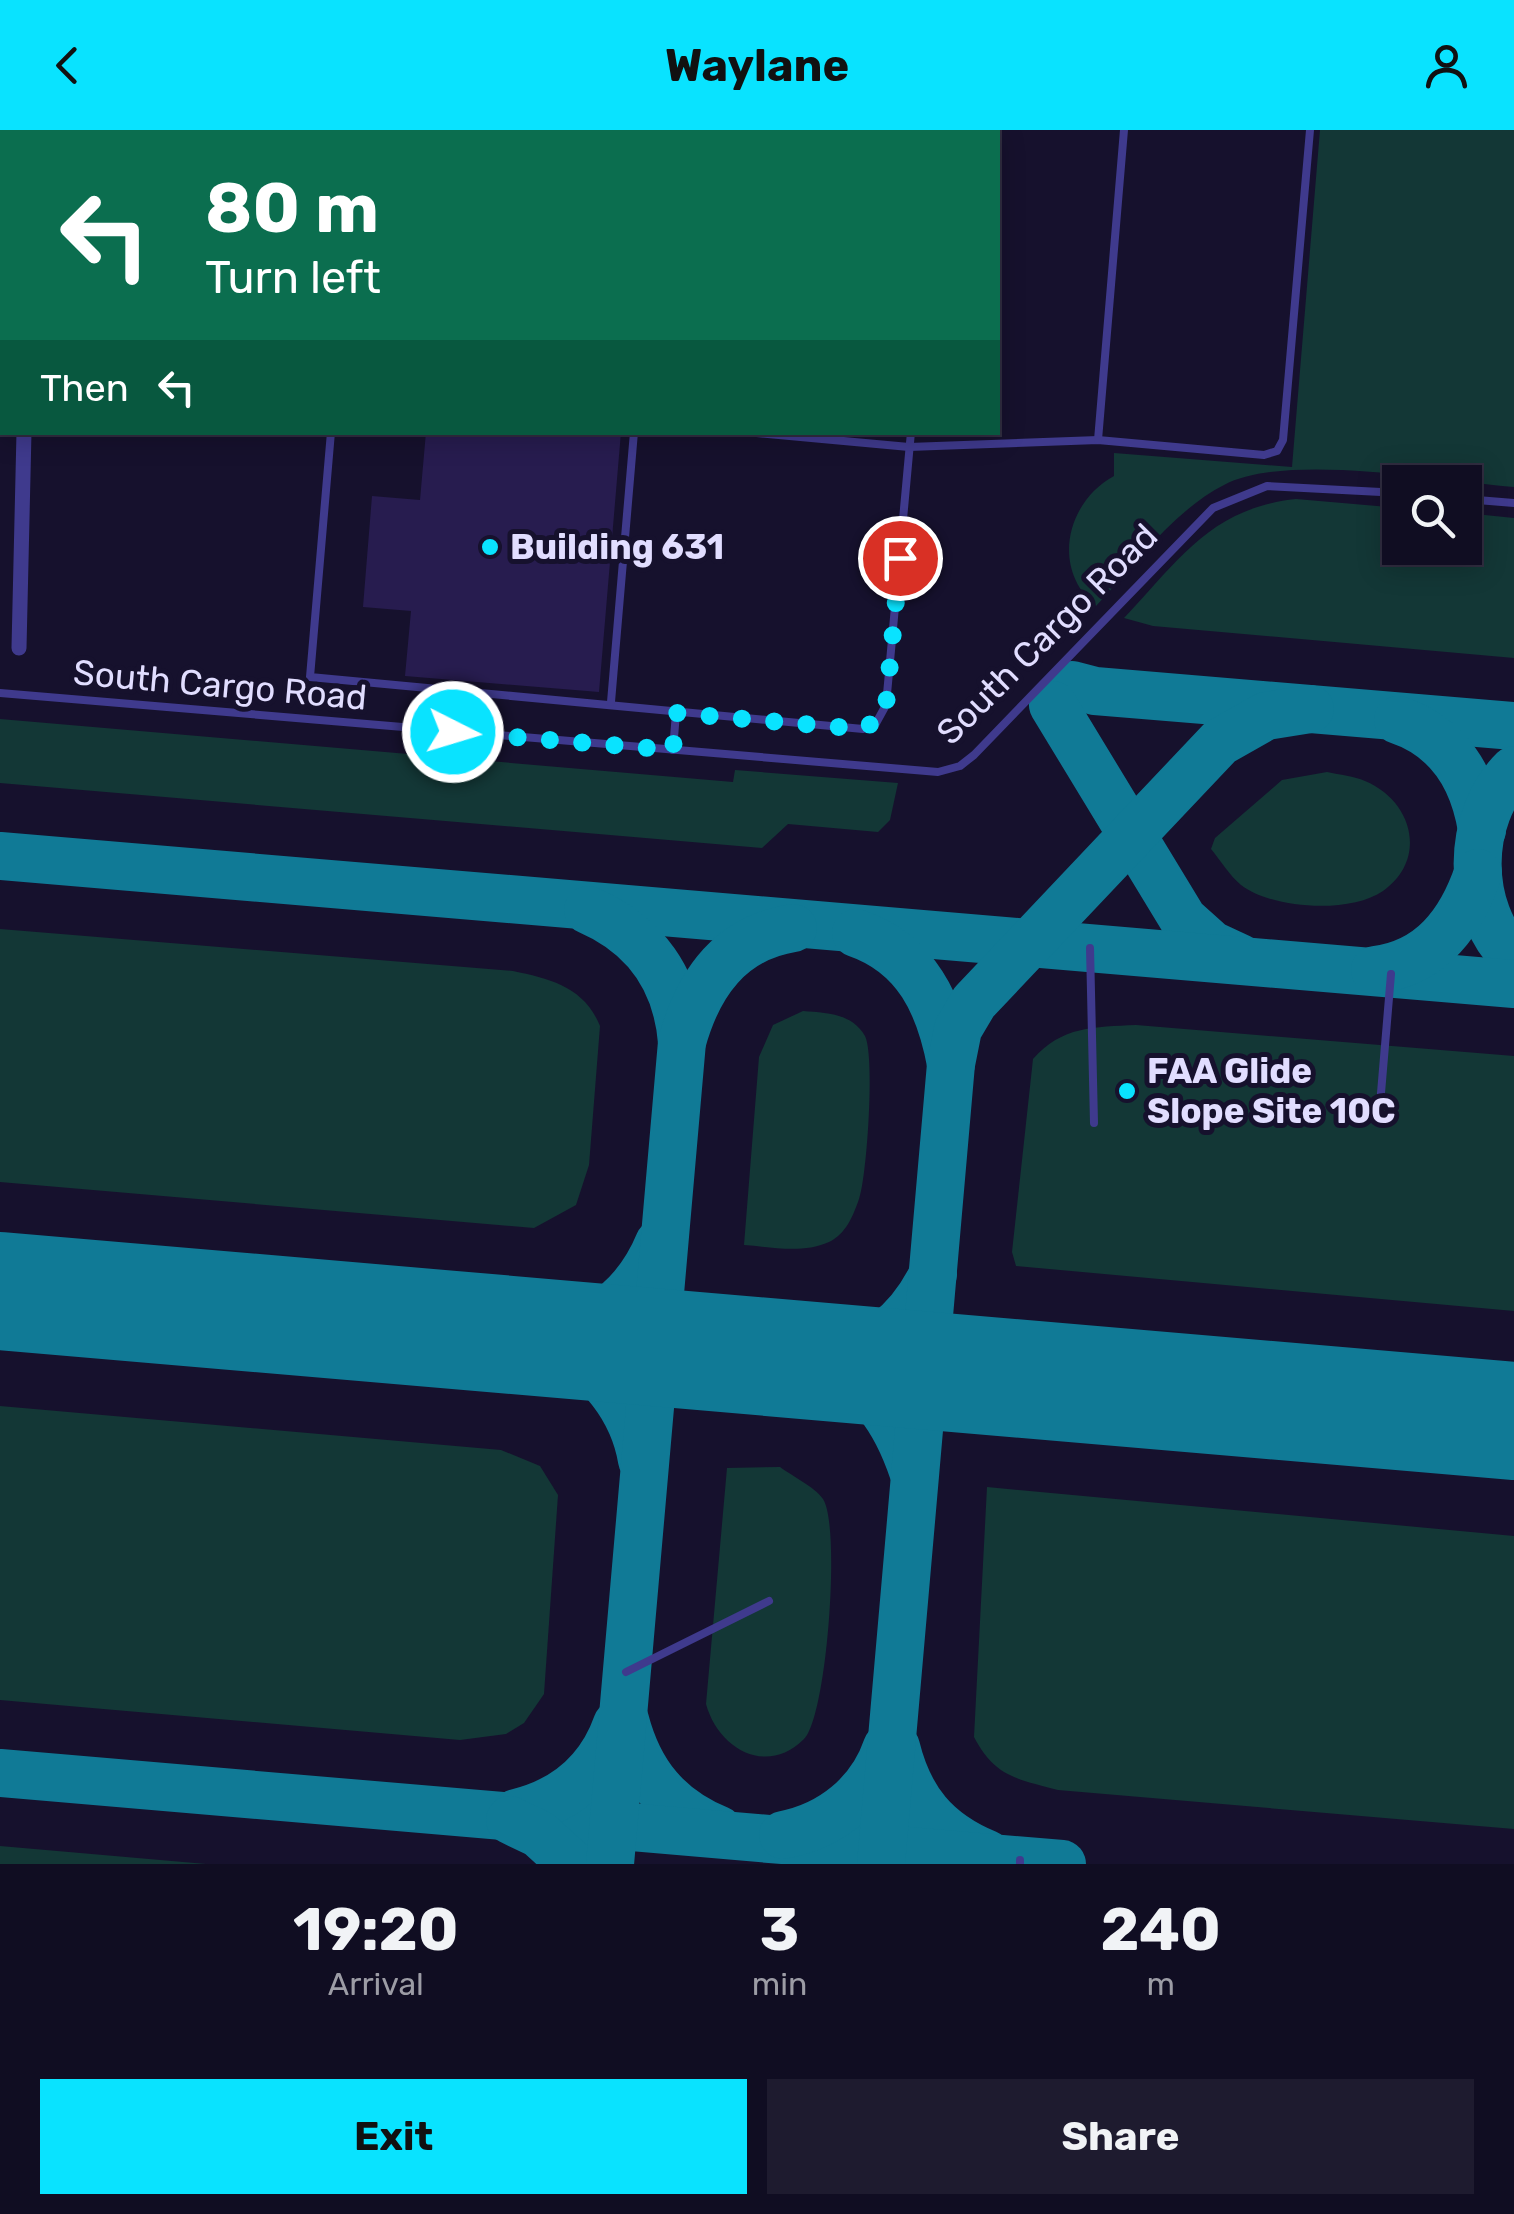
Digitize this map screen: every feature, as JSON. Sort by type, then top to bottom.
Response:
[{"type":"street","points":[[19,648],[24,435]]},
{"type":"lane","points":[[1098,440],[1124,130]]},
{"type":"lane","points":[[779,435],[910,447],[1098,440],[1264,455],[1277,451],[1283,440],[1310,130]]},
{"type":"lane","points":[[331,435],[310,677],[611,702],[676,713],[863,729],[883,716],[911,435]]},
{"type":"lane","points":[[611,702],[634,435]]},
{"type":"lane","name":"South Cargo Road","points":[[0,693],[938,772],[960,766],[1214,508],[1267,486],[1382,492]]},
{"type":"lane","points":[[1482,500],[1514,503]]},
{"type":"lane","points":[[673,750],[676,713]]},
{"type":"lane","points":[[1090,948],[1094,1123]]},
{"type":"lane","points":[[1380,1093],[1390,974]]},
{"type":"lane","points":[[626,1672],[768,1601]]},
{"type":"green space","points":[[1320,130],[1514,130],[1514,487],[1482,484],[1482,465],[1382,465],[1382,473],[1324,470],[1251,475],[1224,485],[1188,509],[1096,606],[1082,591],[1073,574],[1070,537],[1085,502],[1114,476],[1114,453],[1292,467]]},
{"type":"green space","points":[[1296,499],[1382,506],[1382,565],[1482,565],[1482,515],[1514,518],[1514,658],[1153,626],[1124,618],[1199,540],[1241,513]]},
{"type":"green space","points":[[0,719],[733,782],[735,770],[898,783],[890,820],[878,832],[788,824],[762,848],[0,783]]},
{"type":"green space","points":[[1327,772],[1365,781],[1381,790],[1404,816],[1410,847],[1397,878],[1369,898],[1332,906],[1291,904],[1241,885],[1211,849],[1215,838],[1282,780]]},
{"type":"green space","points":[[0,929],[513,971],[565,987],[585,1002],[600,1026],[589,1165],[576,1205],[534,1228],[0,1182]]},
{"type":"green space","points":[[803,1011],[846,1019],[865,1036],[869,1116],[859,1199],[844,1229],[835,1239],[819,1246],[798,1249],[744,1245],[759,1057],[773,1025]]},
{"type":"green space","points":[[1136,1025],[1514,1056],[1514,1311],[1016,1266],[1012,1252],[1033,1059],[1067,1034]]},
{"type":"green space","points":[[0,1406],[501,1450],[540,1466],[558,1495],[544,1694],[524,1723],[506,1734],[460,1740],[0,1700]]},
{"type":"green space","points":[[780,1467],[823,1499],[831,1545],[829,1621],[819,1696],[804,1739],[774,1756],[759,1756],[732,1744],[712,1720],[706,1704],[727,1468]]},
{"type":"green space","points":[[987,1487],[1514,1536],[1514,1829],[1058,1790],[1019,1779],[999,1768],[974,1737]]},
{"type":"green space","points":[[0,1846],[206,1864],[0,1864]]},
{"type":"building","name":"Building 631","points":[[426,435],[621,435],[599,692],[405,676],[411,611],[363,607],[372,496],[420,500]]},
{"type":"taxiway","points":[[1072,685],[1095,691],[1514,726]]},
{"type":"taxiway","points":[[1053,705],[1183,919],[1212,945],[1240,958]]},
{"type":"taxiway","points":[[881,1864],[951,1064],[958,1029],[974,1002],[1220,742],[1266,716],[1310,709]]},
{"type":"taxiway","points":[[1398,720],[1432,737],[1456,762],[1473,794],[1482,830]]},
{"type":"taxiway","points":[[1514,770],[1487,812],[1478,864],[1487,915],[1514,957]]},
{"type":"taxiway","points":[[0,856],[1514,984]]},
{"type":"taxiway","points":[[1375,970],[1412,959],[1441,938],[1463,908],[1478,873]]},
{"type":"taxiway","points":[[588,910],[626,932],[655,962],[673,999],[682,1042]]},
{"type":"taxiway","points":[[610,1864],[682,1042],[697,1001],[720,967],[751,942],[793,928]]},
{"type":"taxiway","points":[[856,933],[895,954],[922,984],[940,1022],[951,1064]]},
{"type":"taxiway","points":[[642,1460],[631,1423],[612,1391],[557,1340],[591,1321],[630,1290],[659,1243]]},
{"type":"taxiway","points":[[913,1471],[898,1435],[878,1404],[853,1379],[819,1359],[856,1350],[887,1332],[913,1307],[933,1274]]},
{"type":"taxiway","points":[[625,1720],[638,1757],[658,1787],[685,1812],[719,1830]]},
{"type":"taxiway","points":[[516,1813],[550,1801],[579,1782],[601,1756],[617,1724]]},
{"type":"taxiway","points":[[783,1835],[817,1824],[847,1805],[871,1779],[887,1747]]},
{"type":"taxiway","points":[[896,1747],[909,1783],[927,1813],[953,1836],[987,1854]]},
{"type":"taxiway","points":[[0,1773],[1062,1864]]},
{"type":"taxiway","points":[[510,1820],[539,1834],[572,1864]]},
{"type":"runway","points":[[0,1291],[1514,1421]]},
{"type":"place","name":"Building 631","points":[[490,547]]},
{"type":"place","name":"FAA Glide Slope Site 10C","points":[[1127,1091]]},
{"type":"route","points":[[453,732],[673,750],[676,713],[863,729],[874,725],[886,706],[900,558]]}]
